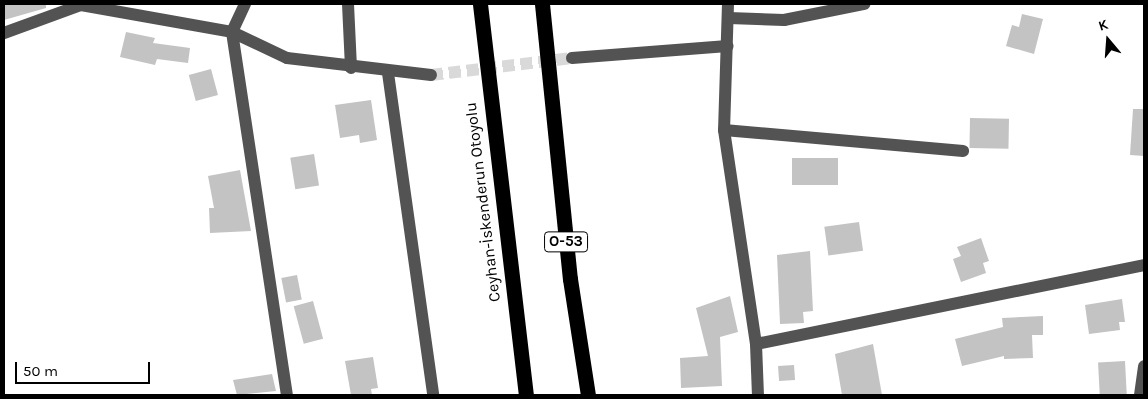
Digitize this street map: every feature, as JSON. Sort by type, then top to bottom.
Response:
[{"type":"highway","name":"Ceyhan-İskenderun Otoyolu","points":[[480,4],[526,395]]},
{"type":"highway","name":"O-53","points":[[542,4],[569,270],[588,395]]},
{"type":"street","points":[[4,33],[81,4],[232,32],[287,58],[388,73],[431,75]]},
{"type":"street","points":[[245,4],[232,32],[287,395]]},
{"type":"street","points":[[348,4],[351,68]]},
{"type":"street","points":[[728,4],[724,130],[729,187],[756,344],[758,395]]},
{"type":"street","points":[[729,18],[784,20],[864,4]]},
{"type":"street","points":[[572,58],[728,46]]},
{"type":"street","points":[[388,73],[433,395]]},
{"type":"street","points":[[724,130],[963,152]]},
{"type":"street","points":[[756,344],[1144,265]]},
{"type":"street","points":[[1140,395],[1144,366]]},
{"type":"building","points":[[4,4],[46,4],[46,8],[4,20]]},
{"type":"building","points":[[1022,14],[1043,19],[1034,54],[1006,46],[1012,25],[1019,27]]},
{"type":"building","points":[[126,32],[155,38],[153,43],[190,48],[188,63],[157,59],[155,65],[120,57]]},
{"type":"building","points":[[211,69],[218,95],[196,101],[189,75]]},
{"type":"building","points":[[371,100],[377,140],[360,143],[359,135],[340,138],[335,105]]},
{"type":"building","points":[[1133,109],[1144,109],[1144,156],[1130,155]]},
{"type":"building","points":[[970,118],[1009,119],[1008,149],[969,148]]},
{"type":"building","points":[[314,154],[319,186],[295,189],[290,158]]},
{"type":"building","points":[[792,158],[838,158],[838,185],[792,185]]},
{"type":"building","points":[[240,170],[251,231],[210,233],[209,208],[214,208],[208,176]]},
{"type":"building","points":[[859,222],[863,251],[828,256],[824,227]]},
{"type":"building","points":[[981,238],[989,261],[983,263],[986,273],[961,282],[953,259],[961,256],[957,247]]},
{"type":"building","points":[[810,251],[813,311],[803,312],[804,323],[780,324],[777,255]]},
{"type":"building","points":[[297,275],[302,300],[286,303],[281,278]]},
{"type":"building","points":[[730,296],[738,332],[720,337],[722,386],[681,388],[680,358],[708,356],[696,308]]},
{"type":"building","points":[[1122,299],[1125,322],[1119,322],[1120,330],[1089,334],[1085,305]]},
{"type":"building","points":[[313,301],[323,339],[304,344],[294,306]]},
{"type":"building","points":[[1043,316],[1043,335],[1032,335],[1033,358],[1004,359],[1004,356],[962,366],[955,339],[1003,327],[1002,318]]},
{"type":"building","points":[[873,344],[882,395],[842,395],[835,354]]},
{"type":"building","points":[[373,357],[378,388],[371,389],[372,395],[351,395],[345,361]]},
{"type":"building","points":[[1125,361],[1127,395],[1100,395],[1098,362]]},
{"type":"building","points":[[794,365],[795,380],[779,381],[778,366]]},
{"type":"building","points":[[272,374],[276,391],[237,395],[233,380]]},
{"type":"tunnel","points":[[431,75],[572,58]]}]
